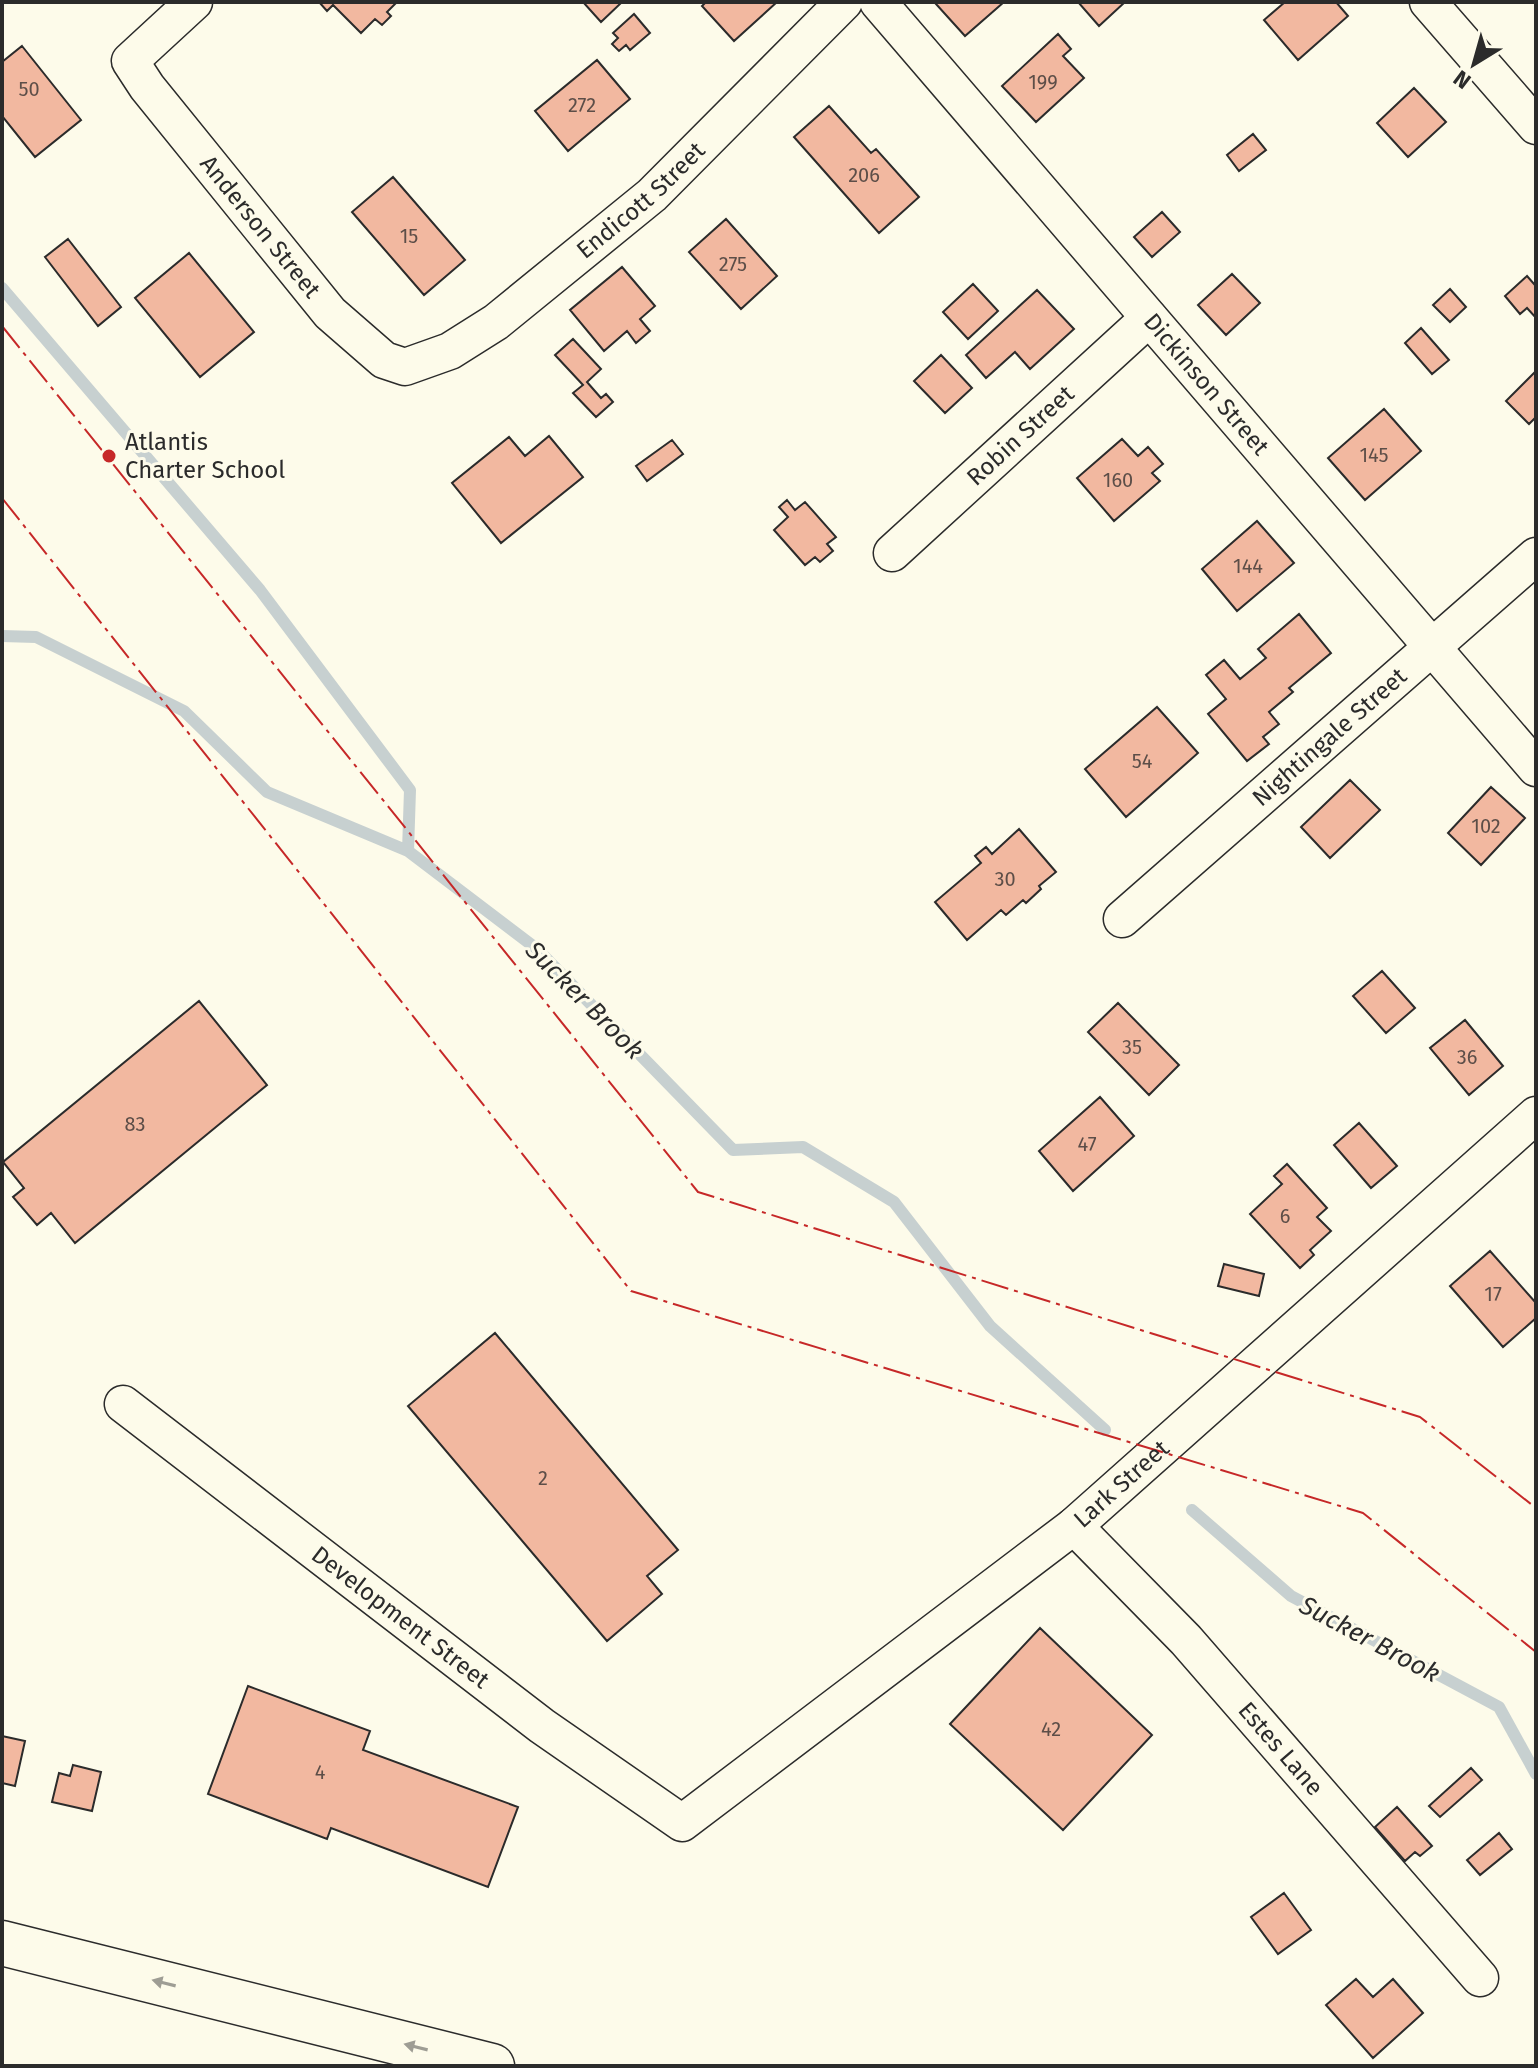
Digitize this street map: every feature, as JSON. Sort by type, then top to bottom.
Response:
[{"type":"highway","points":[[2,1943],[492,2066]]},
{"type":"street","name":"Anderson Street","points":[[194,2],[130,61],[147,87],[330,313],[384,360],[405,367],[410,365]]},
{"type":"street","name":"Endicott Street","points":[[410,365],[450,351],[496,322],[652,195],[844,2]]},
{"type":"street","name":"Dickinson Street","points":[[878,2],[1536,768]]},
{"type":"street","points":[[1428,2],[1536,126]]},
{"type":"street","name":"Robin Street","points":[[892,553],[1149,318]]},
{"type":"street","name":"Nightingale Street","points":[[1122,919],[1536,556]]},
{"type":"street","name":"Lark Street","points":[[682,1823],[1074,1526],[1536,1115]]},
{"type":"street","name":"Development Street","points":[[123,1404],[542,1726],[682,1823]]},
{"type":"street","name":"Estes Lane","points":[[1074,1526],[1186,1640],[1480,1978]]},
{"type":"building","points":[[319,2],[397,2],[387,12],[391,16],[382,25],[375,19],[361,33],[333,5],[327,11]]},
{"type":"building","points":[[583,2],[620,2],[621,3],[601,22]]},
{"type":"building","points":[[706,2],[777,2],[734,41],[702,6]]},
{"type":"building","points":[[1004,2],[965,36],[936,4]]},
{"type":"building","points":[[1078,2],[1125,2],[1099,26]]},
{"type":"building","points":[[1285,2],[1336,2],[1348,16],[1298,60],[1264,20]]},
{"type":"building","points":[[634,14],[650,33],[630,50],[626,45],[619,51],[612,44],[618,38],[613,33]]},
{"type":"building","points":[[1058,34],[1071,49],[1063,56],[1084,78],[1036,122],[1002,86]]},
{"type":"building","points":[[22,46],[81,120],[35,157],[2,116],[2,62]]},
{"type":"building","points":[[597,60],[630,99],[568,151],[535,111]]},
{"type":"building","points":[[1414,88],[1446,122],[1408,157],[1377,123]]},
{"type":"building","points":[[829,106],[871,153],[876,149],[919,197],[879,233],[794,137]]},
{"type":"building","points":[[1253,134],[1266,150],[1239,171],[1227,155]]},
{"type":"building","points":[[393,177],[465,260],[424,295],[352,212]]},
{"type":"building","points":[[1162,212],[1180,232],[1152,257],[1134,237]]},
{"type":"building","points":[[726,219],[777,276],[741,309],[689,252]]},
{"type":"building","points":[[68,239],[121,307],[98,326],[45,257]]},
{"type":"building","points":[[189,253],[254,332],[200,377],[135,298]]},
{"type":"building","points":[[622,267],[655,306],[640,319],[650,331],[636,343],[627,331],[604,351],[570,310]]},
{"type":"building","points":[[1232,274],[1260,303],[1226,335],[1198,305]]},
{"type":"building","points":[[1527,276],[1534,284],[1536,282],[1536,318],[1527,308],[1520,314],[1505,296]]},
{"type":"building","points":[[973,284],[998,311],[968,339],[943,312]]},
{"type":"building","points":[[1450,289],[1466,307],[1450,322],[1433,305]]},
{"type":"building","points":[[1037,290],[1074,329],[1030,369],[1015,352],[986,378],[966,355]]},
{"type":"building","points":[[1421,328],[1449,360],[1432,374],[1405,343]]},
{"type":"building","points":[[573,339],[601,369],[587,382],[601,398],[606,394],[613,402],[596,417],[573,393],[583,385],[555,355]]},
{"type":"building","points":[[941,355],[972,388],[945,413],[914,381]]},
{"type":"building","points":[[1536,371],[1536,417],[1529,424],[1506,401]]},
{"type":"building","points":[[1384,409],[1421,451],[1365,500],[1328,458]]},
{"type":"building","points":[[549,436],[583,477],[501,543],[452,483],[509,437],[525,456]]},
{"type":"building","points":[[1122,439],[1138,456],[1148,447],[1163,464],[1152,473],[1160,481],[1114,521],[1077,478]]},
{"type":"building","points":[[672,440],[683,454],[647,481],[636,466]]},
{"type":"building","points":[[787,500],[795,510],[805,502],[836,537],[827,544],[833,551],[820,562],[815,557],[805,565],[774,530],[788,517],[779,507]]},
{"type":"building","points":[[1257,521],[1294,563],[1237,611],[1202,569]]},
{"type":"building","points":[[1299,614],[1331,653],[1289,688],[1293,692],[1269,712],[1279,724],[1263,737],[1269,744],[1247,761],[1208,714],[1226,699],[1206,675],[1224,660],[1240,679],[1266,658],[1258,649]]},
{"type":"building","points":[[1157,707],[1198,753],[1126,817],[1085,769]]},
{"type":"building","points":[[1350,780],[1380,810],[1330,858],[1301,827]]},
{"type":"building","points":[[1491,787],[1525,818],[1481,865],[1448,833]]},
{"type":"building","points":[[1019,829],[1056,872],[1039,886],[1041,889],[1026,903],[1023,900],[1006,915],[1001,910],[967,940],[935,902],[981,863],[975,856],[986,847],[992,854]]},
{"type":"building","points":[[1382,971],[1415,1008],[1386,1033],[1353,996]]},
{"type":"building","points":[[199,1001],[267,1085],[75,1243],[51,1213],[37,1225],[13,1197],[24,1188],[3,1162]]},
{"type":"building","points":[[1118,1003],[1179,1065],[1149,1095],[1088,1032]]},
{"type":"building","points":[[1465,1020],[1503,1066],[1469,1095],[1430,1048]]},
{"type":"building","points":[[1100,1097],[1134,1136],[1073,1191],[1039,1151]]},
{"type":"building","points":[[1359,1123],[1397,1166],[1371,1188],[1334,1145]]},
{"type":"building","points":[[1287,1164],[1327,1208],[1317,1217],[1331,1231],[1310,1250],[1314,1255],[1300,1268],[1250,1214],[1282,1184],[1274,1176]]},
{"type":"building","points":[[1490,1251],[1536,1303],[1536,1318],[1503,1347],[1450,1286]]},
{"type":"building","points":[[1224,1264],[1264,1274],[1259,1296],[1218,1286]]},
{"type":"building","points":[[495,1333],[678,1550],[647,1576],[662,1594],[607,1641],[408,1406]]},
{"type":"building","points":[[1040,1628],[1152,1735],[1063,1830],[950,1724]]},
{"type":"building","points":[[248,1686],[370,1731],[363,1750],[518,1807],[488,1887],[331,1828],[327,1839],[208,1794]]},
{"type":"building","points":[[2,1736],[25,1741],[15,1786],[2,1783]]},
{"type":"building","points":[[73,1765],[101,1772],[92,1811],[52,1802],[59,1773],[70,1776]]},
{"type":"building","points":[[1471,1768],[1482,1780],[1440,1817],[1429,1806]]},
{"type":"building","points":[[1397,1807],[1432,1846],[1420,1856],[1415,1852],[1405,1861],[1375,1827]]},
{"type":"building","points":[[1499,1833],[1512,1849],[1480,1875],[1467,1860]]},
{"type":"building","points":[[1284,1893],[1311,1930],[1278,1954],[1251,1917]]},
{"type":"building","points":[[1356,1979],[1373,1997],[1393,1979],[1423,2013],[1373,2058],[1326,2005]]},
{"type":"waterway","points":[[2,288],[260,590],[410,790],[408,851]]},
{"type":"waterway","name":"Sucker Brook","points":[[2,636],[36,637],[184,711],[267,792],[408,851],[537,949],[733,1150],[803,1147],[894,1202],[990,1326],[1105,1430]]},
{"type":"waterway","name":"Sucker Brook","points":[[1192,1510],[1291,1596],[1499,1707],[1536,1774]]},
{"type":"power","points":[[2,326],[698,1192],[1420,1417],[1536,1508]]},
{"type":"power","points":[[2,498],[631,1291],[1363,1513],[1536,1652]]},
{"type":"place","name":"Atlantis Charter School","points":[[109,456]]}]
